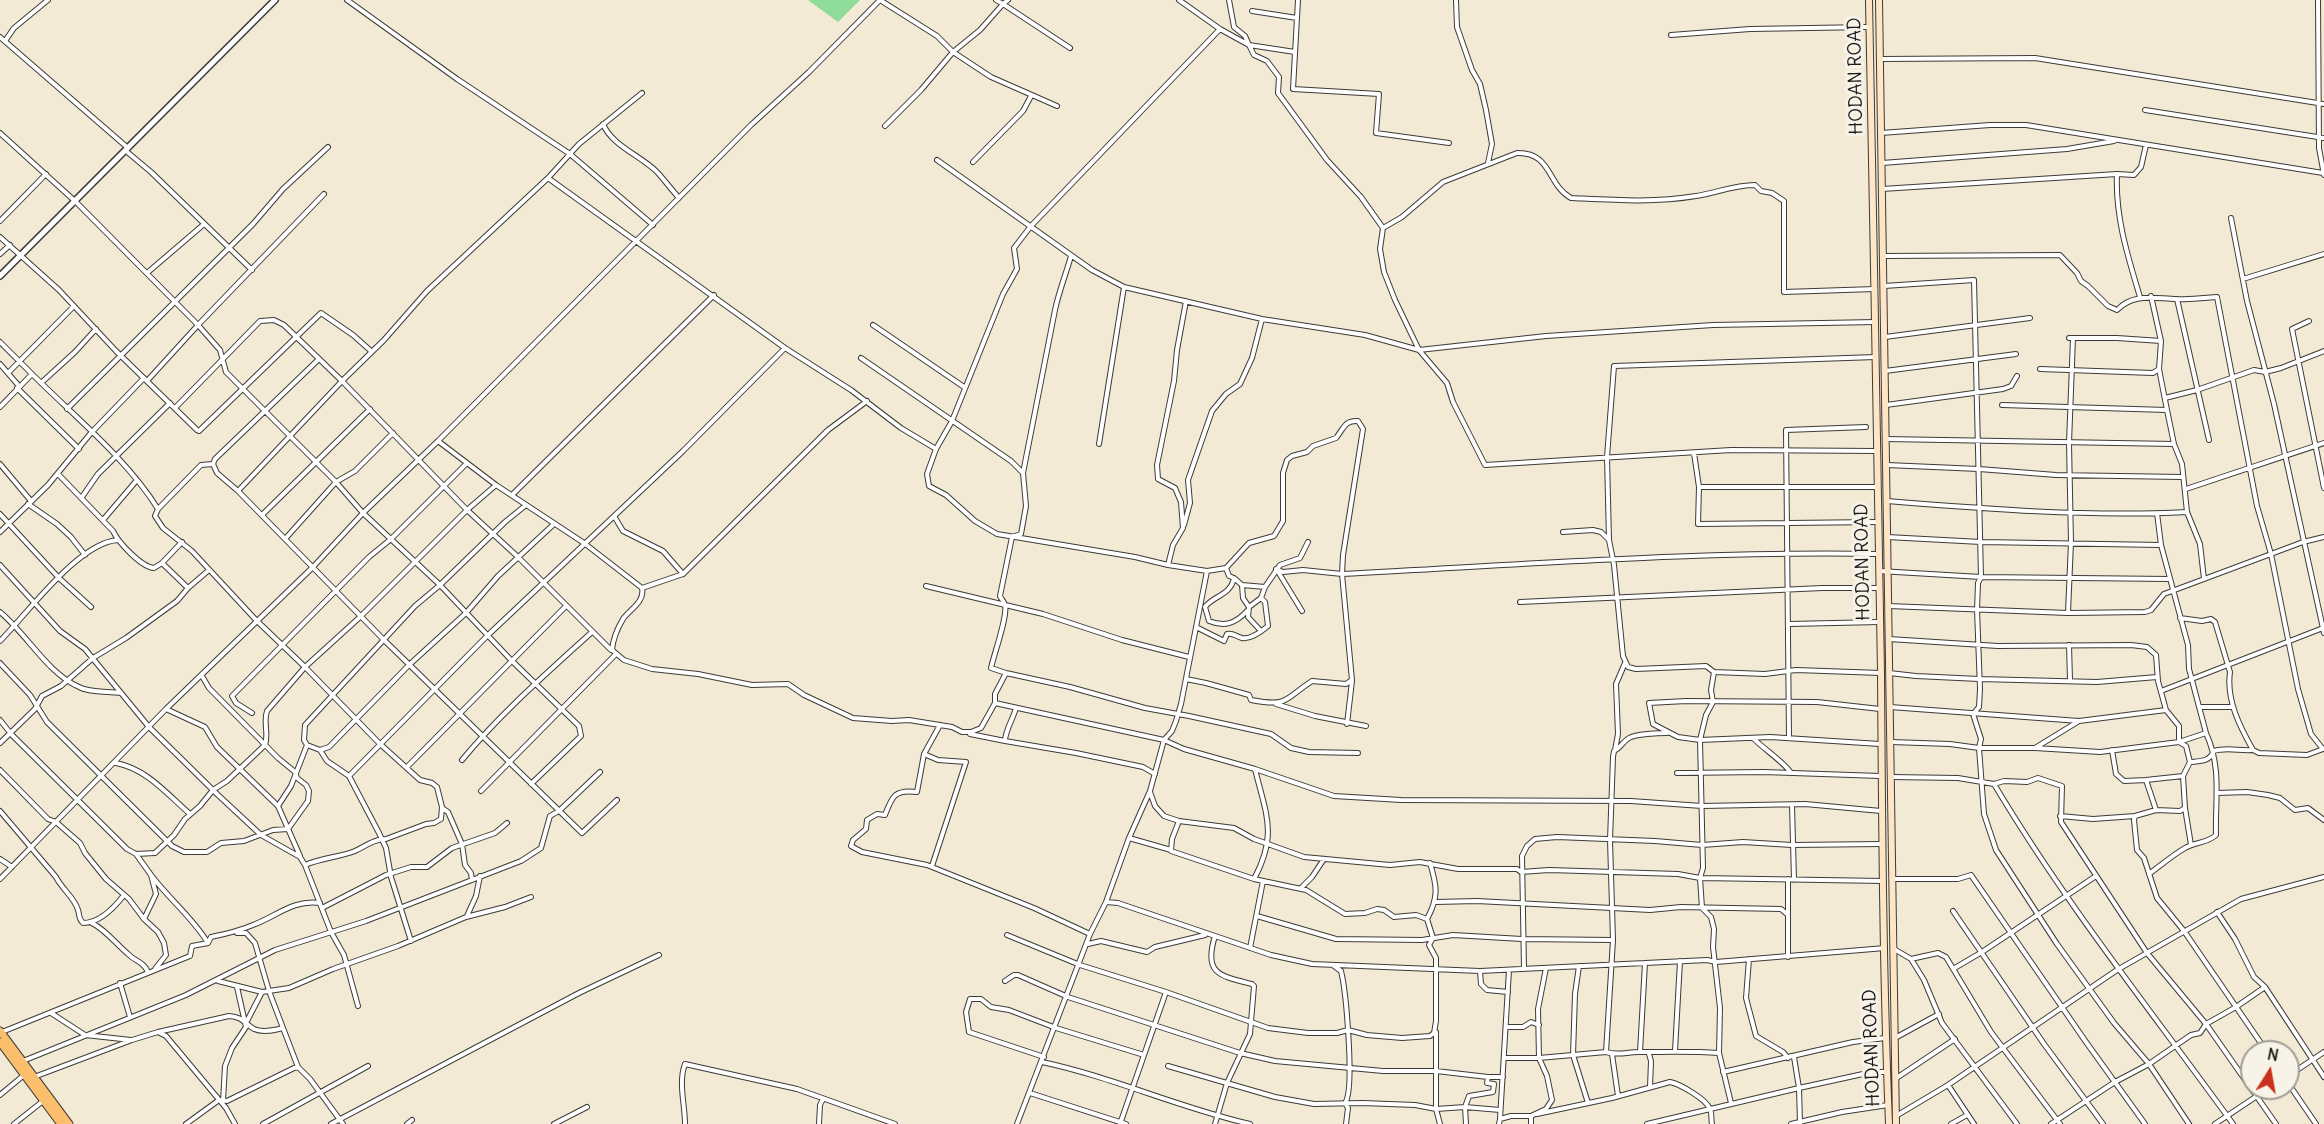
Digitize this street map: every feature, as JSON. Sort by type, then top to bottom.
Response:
[{"type":"highway","points":[[1,1031],[69,1124]]},
{"type":"highway","points":[[1,1046],[61,1124]]},
{"type":"main road","name":"HODAN ROAD","points":[[1869,0],[1881,673],[1880,776],[1889,1124]]},
{"type":"main road","name":"HODAN ROAD","points":[[1879,0],[1895,1120]]},
{"type":"street","points":[[5,41],[14,28],[48,0]]},
{"type":"street","points":[[0,276],[275,0]]},
{"type":"street","points":[[347,0],[457,79],[570,154],[653,225]]},
{"type":"street","points":[[0,879],[166,709],[313,567],[363,513],[880,0],[937,36],[953,52],[991,77],[1057,106]]},
{"type":"street","points":[[996,0],[1070,48]]},
{"type":"street","points":[[885,126],[921,90],[953,52],[982,28],[1008,0]]},
{"type":"street","points":[[1179,0],[1220,29],[1249,45],[1295,52]]},
{"type":"street","points":[[1229,0],[1234,27],[1245,36],[1254,55],[1267,61],[1279,77],[1278,93],[1327,160],[1361,197],[1383,228],[1380,249],[1384,272],[1395,300],[1419,350],[1447,383],[1453,402],[1485,465],[1731,450],[1877,452]]},
{"type":"street","points":[[1298,0],[1293,89],[1379,94],[1376,133],[1449,143]]},
{"type":"street","points":[[1456,0],[1457,27],[1472,70],[1480,84],[1486,110],[1492,144],[1487,164]]},
{"type":"street","points":[[1881,133],[1990,125],[2026,125],[2324,175],[2319,0]]},
{"type":"street","points":[[1252,11],[1297,18]]},
{"type":"street","points":[[1671,35],[1750,29],[1869,27]]},
{"type":"street","points":[[1220,29],[1030,226],[1014,248],[1017,269],[964,387],[952,421],[936,449],[927,474],[929,486],[946,495],[958,507],[997,534],[1207,571],[1226,568],[1249,543],[1274,536],[1282,521],[1282,473],[1287,460],[1292,456],[1307,452],[1313,446],[1336,438],[1345,424],[1351,421],[1359,422],[1363,429],[1344,539],[1342,574],[1352,680],[1347,724]]},
{"type":"street","points":[[0,37],[151,172],[203,225],[252,270]]},
{"type":"street","points":[[1880,59],[2035,58],[2321,104]]},
{"type":"street","points":[[238,491],[384,340],[427,291],[548,178],[570,154],[642,93]]},
{"type":"street","points":[[973,162],[1023,111],[1031,96]]},
{"type":"street","points":[[2145,110],[2322,138]]},
{"type":"street","points":[[603,124],[613,139],[657,172],[679,198]]},
{"type":"street","points":[[0,133],[76,202],[174,300],[220,350],[226,372],[336,482],[363,513],[440,585],[487,636],[579,726],[581,736],[531,784]]},
{"type":"street","points":[[1882,163],[2067,150],[2117,140]]},
{"type":"street","points":[[1882,189],[2117,174],[2134,175],[2141,167],[2146,145]]},
{"type":"street","points":[[67,409],[174,300],[183,294],[229,248],[283,189],[328,147]]},
{"type":"street","points":[[1383,228],[1402,217],[1443,182],[1517,153],[1527,152],[1539,158],[1550,171],[1556,186],[1563,194],[1571,198],[1638,202],[1698,196],[1726,188],[1755,184],[1761,191],[1772,193],[1784,201],[1784,292],[1875,289]]},
{"type":"street","points":[[937,160],[1071,256],[1124,287],[1262,319],[1365,335],[1419,350],[1546,336],[1713,325],[1876,322]]},
{"type":"street","points":[[0,221],[46,174]]},
{"type":"street","points":[[2117,174],[2116,194],[2122,236],[2140,297]]},
{"type":"street","points":[[548,178],[785,348],[867,401],[901,428],[936,449]]},
{"type":"street","points":[[0,532],[58,474],[92,433],[146,380],[324,194]]},
{"type":"street","points":[[2162,691],[2289,641],[2324,630],[2231,218]]},
{"type":"street","points":[[147,273],[203,225]]},
{"type":"street","points":[[0,237],[22,255],[74,306],[119,355],[200,430],[321,313],[353,335],[371,351]]},
{"type":"street","points":[[0,254],[10,245]]},
{"type":"street","points":[[1884,256],[2055,254],[2065,258],[2081,281],[2108,306],[2117,310],[2140,297],[2177,299],[2217,297],[2257,506],[2271,554],[2298,688],[2311,734],[2323,749],[2307,755],[2222,749],[2214,752],[2206,761],[2190,762]]},
{"type":"street","points":[[2243,279],[2324,254]]},
{"type":"street","points":[[1012,537],[1021,534],[1026,506],[1023,473],[1060,286],[1064,282],[1071,256]]},
{"type":"street","points":[[1884,286],[1974,280],[1981,577],[1978,583],[1977,610],[1979,707],[1973,714]]},
{"type":"street","points":[[1099,444],[1124,287]]},
{"type":"street","points":[[512,495],[714,295]]},
{"type":"street","points":[[2151,296],[2161,341],[2159,369],[2174,444],[2182,464],[2187,512],[2200,544],[2204,579]]},
{"type":"street","points":[[2177,299],[2210,440]]},
{"type":"street","points":[[1183,528],[1178,493],[1175,488],[1158,479],[1157,465],[1174,381],[1186,302]]},
{"type":"street","points":[[8,373],[74,306]]},
{"type":"street","points":[[1885,337],[2030,318]]},
{"type":"street","points":[[1168,565],[1173,545],[1183,528],[1190,503],[1188,480],[1212,411],[1239,384],[1256,348],[1262,319]]},
{"type":"street","points":[[176,408],[260,321],[274,320],[284,325],[297,337],[467,510],[518,557],[592,632],[624,660],[652,669],[698,674],[752,685],[788,684],[804,695],[853,718],[892,722],[909,720],[952,727],[962,732],[1143,767],[1155,774]]},
{"type":"street","points":[[2309,321],[2292,329],[2324,488]]},
{"type":"street","points":[[873,325],[964,387]]},
{"type":"street","points":[[41,383],[96,329]]},
{"type":"street","points":[[2068,613],[2071,542],[2069,443],[2071,338],[2161,341]]},
{"type":"street","points":[[0,342],[116,456],[158,509]]},
{"type":"street","points":[[349,776],[434,688],[683,450],[785,348]]},
{"type":"street","points":[[2165,398],[2257,370],[2265,372],[2299,362],[2324,351]]},
{"type":"street","points":[[1885,371],[2016,354]]},
{"type":"street","points":[[1606,1052],[1613,940],[1610,840],[1614,751],[1618,734],[1616,684],[1625,663],[1610,540],[1608,457],[1614,366],[1876,357]]},
{"type":"street","points":[[861,358],[1011,461],[1023,473]]},
{"type":"street","points":[[213,464],[220,454],[319,359]]},
{"type":"street","points":[[0,364],[18,387],[79,449]]},
{"type":"street","points":[[2040,369],[2153,373],[2159,369]]},
{"type":"street","points":[[0,407],[32,374]]},
{"type":"street","points":[[1886,405],[2012,386],[2017,376]]},
{"type":"street","points":[[642,588],[683,574],[828,430],[867,401]]},
{"type":"street","points":[[82,497],[98,474],[170,403]]},
{"type":"street","points":[[2002,405],[2167,410]]},
{"type":"street","points":[[262,515],[370,409]]},
{"type":"street","points":[[1789,738],[1786,430],[1866,427]]},
{"type":"street","points":[[285,539],[336,482],[362,466],[393,433]]},
{"type":"street","points":[[1886,439],[2174,444]]},
{"type":"street","points":[[438,441],[496,485],[584,543],[642,588],[643,594],[640,602],[624,617],[613,639],[614,652],[481,791]]},
{"type":"street","points":[[2186,489],[2324,444]]},
{"type":"street","points":[[1694,453],[1699,487],[1698,524],[1878,522]]},
{"type":"street","points":[[0,464],[29,503],[57,524],[85,555]]},
{"type":"street","points":[[213,464],[217,473],[238,491],[458,714],[582,833],[617,800]]},
{"type":"street","points":[[213,464],[201,465],[158,509],[155,516],[157,523],[182,542],[379,743],[420,780],[437,787],[442,807],[441,819],[434,823],[381,839],[353,852],[305,865]]},
{"type":"street","points":[[252,713],[236,703],[232,696],[369,557],[466,464]]},
{"type":"street","points":[[1886,465],[2069,476],[2182,477]]},
{"type":"street","points":[[58,474],[103,520],[118,540],[147,567],[154,568],[162,563],[182,542]]},
{"type":"street","points":[[103,520],[137,480]]},
{"type":"street","points":[[136,854],[155,853],[213,790],[265,745],[267,711],[305,667],[467,510],[496,485]]},
{"type":"street","points":[[1699,487],[1877,487]]},
{"type":"street","points":[[1887,501],[2071,512],[2187,512]]},
{"type":"street","points":[[411,941],[390,873],[386,848],[349,776],[327,761],[320,750],[307,745],[304,740],[305,725],[415,606],[526,505]]},
{"type":"street","points":[[2149,874],[2191,845],[2211,840],[2216,835],[2217,793],[2214,752],[2206,734],[2189,669],[2190,651],[2170,579],[2157,513]]},
{"type":"street","points":[[0,514],[59,578],[91,607]]},
{"type":"street","points":[[614,516],[623,531],[663,551],[683,574]]},
{"type":"street","points":[[320,750],[329,747],[409,664],[466,613],[498,576],[554,524]]},
{"type":"street","points":[[1563,532],[1593,530],[1601,532],[1610,540]]},
{"type":"street","points":[[1012,537],[1000,596],[1005,605],[1002,627],[991,668],[1145,708],[1271,734],[1290,748],[1309,752],[1358,753]]},
{"type":"street","points":[[1887,537],[1981,542],[2162,545]]},
{"type":"street","points":[[1888,606],[2068,613],[2151,610],[2164,594],[2303,542],[2324,537]]},
{"type":"street","points":[[0,641],[35,602],[85,555],[106,541],[118,540]]},
{"type":"street","points":[[1205,608],[1209,621],[1216,625],[1229,624],[1261,598],[1276,569],[1288,560],[1300,558],[1308,543]]},
{"type":"street","points":[[1276,569],[1283,572],[1303,570],[1342,574],[1787,553],[1878,554]]},
{"type":"street","points":[[162,563],[189,588]]},
{"type":"street","points":[[0,565],[60,631],[93,658],[149,727],[213,790],[261,835],[300,857]]},
{"type":"street","points":[[1226,568],[1229,576],[1242,585],[1265,587]]},
{"type":"street","points":[[1276,569],[1302,611]]},
{"type":"street","points":[[0,743],[35,709],[42,696],[67,681],[93,658],[126,638],[177,601],[209,570]]},
{"type":"street","points":[[1017,1124],[1068,997],[1090,934],[1106,902],[1129,838],[1150,791],[1164,740],[1172,732],[1186,680],[1207,571]]},
{"type":"street","points":[[1878,571],[1981,577],[2170,579]]},
{"type":"street","points":[[1199,609],[1205,608],[1208,603],[1233,586],[1234,579]]},
{"type":"street","points":[[1242,585],[1248,617],[1260,630]]},
{"type":"street","points":[[926,586],[1043,614],[1122,640],[1189,657]]},
{"type":"street","points":[[1520,602],[1879,588]]},
{"type":"street","points":[[1196,627],[1224,641],[1227,634],[1244,639],[1254,636],[1268,626],[1264,602],[1261,598]]},
{"type":"street","points":[[407,767],[566,606]]},
{"type":"street","points":[[0,612],[15,624],[67,681],[80,688],[121,693]]},
{"type":"street","points":[[2180,618],[2202,621],[2211,619],[2215,622],[2228,665],[2233,707],[2253,750]]},
{"type":"street","points":[[1789,624],[1880,622]]},
{"type":"street","points":[[462,760],[482,736],[535,683],[592,632]]},
{"type":"street","points":[[1889,639],[1978,645],[2147,647],[2156,655],[2157,677],[2166,710],[2179,726],[2179,742]]},
{"type":"street","points":[[2069,645],[2070,680]]},
{"type":"street","points":[[0,663],[38,704],[47,722],[167,841],[184,852],[207,852],[221,843],[244,841],[273,830],[288,829]]},
{"type":"street","points":[[1625,663],[1636,669],[1706,666],[1714,672],[1881,673]]},
{"type":"street","points":[[1714,672],[1711,690],[1713,702],[1706,715],[1700,740],[1703,868],[1700,878],[1702,908],[1713,922],[1713,947],[1720,1008],[1719,1053],[1731,1103]]},
{"type":"street","points":[[962,732],[971,732],[981,728],[995,703],[994,694],[1006,673]]},
{"type":"street","points":[[1889,673],[1979,679],[2097,682],[2157,677]]},
{"type":"street","points":[[202,676],[209,688],[265,745],[296,772],[297,778],[306,785],[309,791],[308,801],[288,829]]},
{"type":"street","points":[[1186,680],[1249,695],[1251,700],[1276,704],[1347,724],[1366,726]]},
{"type":"street","points":[[1276,704],[1292,698],[1312,681],[1346,684],[1352,680]]},
{"type":"street","points":[[1671,734],[1653,724],[1649,703],[1817,702],[1880,709]]},
{"type":"street","points":[[995,703],[1164,740],[1184,749],[1255,769],[1334,796],[1364,799],[1611,801],[1702,806],[1805,804],[1881,811]]},
{"type":"street","points":[[1890,707],[2079,721],[2166,710]]},
{"type":"street","points":[[2199,707],[2233,707]]},
{"type":"street","points":[[1005,741],[1016,708]]},
{"type":"street","points":[[166,709],[205,727],[217,747],[278,806],[347,966],[358,1006]]},
{"type":"street","points":[[1973,714],[1981,739],[1980,781],[1984,814],[1995,850],[2089,989],[2149,1064],[2189,1124]]},
{"type":"street","points":[[0,720],[10,733],[127,849],[136,854],[167,896],[196,924],[208,943]]},
{"type":"street","points":[[2035,748],[2079,721]]},
{"type":"street","points":[[940,725],[924,754],[917,792],[907,791],[896,794],[891,799],[885,816],[877,814],[867,820],[866,828],[852,840],[851,846],[862,852],[932,866],[1090,934]]},
{"type":"street","points":[[1614,751],[1619,749],[1625,740],[1635,735],[1666,732],[1700,740],[1789,738],[1880,744]]},
{"type":"street","points":[[1890,742],[2100,752],[2179,742],[2206,734]]},
{"type":"street","points":[[1753,738],[1787,766],[1791,773]]},
{"type":"street","points":[[2179,742],[2186,746],[2190,762],[2183,776],[2191,845]]},
{"type":"street","points":[[278,806],[291,786],[307,745]]},
{"type":"street","points":[[2112,750],[2116,774],[2124,781],[2183,776]]},
{"type":"street","points":[[924,754],[938,760],[966,762],[932,866]]},
{"type":"street","points":[[115,763],[130,766],[147,776],[190,814]]},
{"type":"street","points":[[1254,879],[1264,858],[1269,824],[1255,769]]},
{"type":"street","points":[[0,770],[48,819],[56,822],[80,843],[93,865],[124,894],[158,932],[164,943],[166,955],[154,970]]},
{"type":"street","points":[[22,1061],[186,995],[275,950],[400,908],[521,861],[541,848],[550,816],[559,811],[600,772]]},
{"type":"street","points":[[1677,773],[1764,772],[1880,776]]},
{"type":"street","points":[[1890,777],[1980,781],[1994,784],[2004,781],[2027,782],[2038,778],[2062,786],[2061,822],[2147,953],[2206,1024],[2240,1072]]},
{"type":"street","points":[[2146,780],[2156,810]]},
{"type":"street","points":[[1994,784],[2118,970],[2176,1044],[2233,1124]]},
{"type":"street","points":[[1150,791],[1160,814],[1179,821],[1234,828],[1297,855],[1324,859],[1390,865],[1430,863],[1458,869],[1517,869],[1521,872],[1533,870],[1678,874],[1700,878],[1883,881]]},
{"type":"street","points":[[2217,793],[2247,792],[2280,798],[2295,810],[2308,808],[2324,820]]},
{"type":"street","points":[[1792,805],[1794,880]]},
{"type":"street","points":[[442,807],[448,812],[462,844],[465,865],[471,873],[472,880]]},
{"type":"street","points":[[2060,816],[2093,819],[2135,816],[2156,810],[2180,811],[2185,808]]},
{"type":"street","points":[[0,811],[78,907],[79,919],[83,923],[92,923],[106,931],[129,955],[145,964],[148,972]]},
{"type":"street","points":[[2135,816],[2137,850],[2144,858],[2157,898],[2184,931],[2258,1040]]},
{"type":"street","points":[[1171,850],[1170,846],[1179,821]]},
{"type":"street","points":[[233,933],[302,902],[321,905],[390,873],[411,867],[427,867],[462,844],[495,833],[507,824]]},
{"type":"street","points":[[1524,969],[1522,856],[1527,846],[1535,839],[1557,837],[1702,845],[1743,842],[1792,845],[1882,844]]},
{"type":"street","points":[[1129,838],[1254,879],[1300,888],[1345,914],[1365,913],[1377,909],[1384,910],[1394,917],[1416,915],[1427,919]]},
{"type":"street","points":[[0,859],[12,867]]},
{"type":"street","points":[[1300,888],[1312,877],[1324,859]]},
{"type":"street","points":[[1430,863],[1436,880],[1436,902],[1427,919],[1433,938],[1429,945],[1436,958],[1436,1109],[1440,1124]]},
{"type":"street","points":[[144,919],[156,894],[151,875]]},
{"type":"street","points":[[1892,879],[1958,879],[1971,875],[2145,1124]]},
{"type":"street","points":[[466,917],[476,896],[480,876]]},
{"type":"street","points":[[1953,969],[2096,876]]},
{"type":"street","points":[[1788,879],[1788,957]]},
{"type":"street","points":[[1895,1120],[2118,970],[2217,912],[2241,899],[2324,879]]},
{"type":"street","points":[[1250,948],[1263,881]]},
{"type":"street","points":[[92,923],[107,913],[124,894]]},
{"type":"street","points":[[217,981],[262,992],[289,988],[466,917],[505,907],[531,897]]},
{"type":"street","points":[[1436,902],[1477,901],[1650,910],[1781,909],[1788,915]]},
{"type":"street","points":[[1106,902],[1118,903],[1290,960],[1334,966],[1480,971],[1680,961],[1716,962],[1885,948]]},
{"type":"street","points":[[1953,911],[2033,1028],[2103,1124]]},
{"type":"street","points":[[2217,912],[2235,939],[2254,977],[2265,987],[2324,1077]]},
{"type":"street","points":[[1257,916],[1330,938],[1422,940],[1453,935],[1522,939],[1613,940]]},
{"type":"street","points":[[208,943],[211,936],[233,933],[246,933],[255,943],[269,991],[298,1068],[341,1122]]},
{"type":"street","points":[[1088,944],[1101,941],[1147,952],[1155,947],[1208,934]]},
{"type":"street","points":[[1007,935],[1080,965],[1268,1028],[1322,1034],[1348,1030],[1367,1035],[1402,1038],[1430,1036],[1436,1028]]},
{"type":"street","points":[[1215,936],[1210,959],[1213,968],[1224,978],[1254,986],[1250,1034],[1227,1083],[1215,1124]]},
{"type":"street","points":[[1,1031],[190,956],[192,946],[208,943]]},
{"type":"street","points":[[1893,948],[1911,959],[1924,980],[1942,1023],[2017,1124]]},
{"type":"street","points":[[1911,959],[1938,952],[1946,957],[2002,1047],[2059,1122]]},
{"type":"street","points":[[331,1124],[341,1122],[579,993],[658,955]]},
{"type":"street","points":[[1749,959],[1746,998],[1756,1036],[1784,1052],[1788,1058]]},
{"type":"street","points":[[1675,1052],[1680,961]]},
{"type":"street","points":[[1640,1052],[1645,963]]},
{"type":"street","points":[[1334,966],[1341,971],[1344,984],[1348,1030],[1346,1124]]},
{"type":"street","points":[[1579,966],[1575,994],[1573,1055],[1588,1103]]},
{"type":"street","points":[[1537,1114],[1546,1109],[1552,1100],[1547,1076],[1539,1058],[1539,1010],[1546,968]]},
{"type":"street","points":[[1499,1122],[1509,970]]},
{"type":"street","points":[[1480,971],[1481,984],[1487,990],[1508,992]]},
{"type":"street","points":[[1005,981],[1018,975],[1068,997],[1240,1053],[1275,1061],[1403,1072],[1436,1071],[1503,1077]]},
{"type":"street","points":[[120,983],[130,1017]]},
{"type":"street","points":[[221,1101],[225,1066],[232,1048],[246,1027],[237,987]]},
{"type":"street","points":[[2051,1124],[2059,1122],[2086,1100],[2149,1064],[2176,1044],[2191,1035],[2200,1034],[2206,1024],[2265,987]]},
{"type":"street","points":[[246,1021],[262,992]]},
{"type":"street","points":[[1120,1123],[1166,992]]},
{"type":"street","points":[[1044,1057],[969,1032],[966,1012],[970,999],[981,999],[991,1007],[1009,1010],[1056,1028],[1144,1055]]},
{"type":"street","points":[[51,1013],[85,1035],[132,1040]]},
{"type":"street","points":[[1894,1039],[1939,1014]]},
{"type":"street","points":[[34,1077],[132,1040],[229,1016],[246,1021],[255,1029],[265,1031],[283,1028]]},
{"type":"street","points":[[1506,1027],[1523,1027],[1531,1022],[1540,1025]]},
{"type":"street","points":[[158,1032],[166,1036],[221,1101],[235,1124]]},
{"type":"street","points":[[1723,1072],[1853,1042],[1885,1038]]},
{"type":"street","points":[[1895,1079],[1955,1039]]},
{"type":"street","points":[[1504,1058],[1539,1058],[1606,1052],[1612,1054],[1719,1053]]},
{"type":"street","points":[[2300,1068],[2324,1052]]},
{"type":"street","points":[[1612,1054],[1618,1096]]},
{"type":"street","points":[[1649,1054],[1650,1087]]},
{"type":"street","points":[[1794,1057],[1799,1088],[1800,1123]]},
{"type":"street","points":[[1042,1062],[1133,1088],[1218,1117],[1250,1124]]},
{"type":"street","points":[[684,1124],[682,1087],[685,1064],[797,1089],[895,1124]]},
{"type":"street","points":[[263,1124],[368,1066]]},
{"type":"street","points":[[1168,1066],[1275,1097],[1304,1102],[1500,1110]]},
{"type":"street","points":[[186,1124],[221,1101],[298,1068]]},
{"type":"street","points":[[1647,1124],[1872,1072],[1887,1072]]},
{"type":"street","points":[[0,1095],[24,1075]]},
{"type":"street","points":[[1466,1124],[1465,1107],[1469,1096],[1493,1092],[1494,1084],[1487,1083],[1488,1077]]},
{"type":"street","points":[[1499,1122],[1511,1116],[1531,1116],[1618,1096],[1664,1082],[1674,1082],[1699,1097],[1710,1108],[1712,1124]]},
{"type":"street","points":[[1948,1085],[1974,1124]]},
{"type":"street","points":[[1030,1093],[1126,1124]]},
{"type":"street","points":[[819,1124],[820,1105],[823,1098]]},
{"type":"street","points":[[2215,1124],[2251,1100]]},
{"type":"street","points":[[2260,1100],[2276,1124]]},
{"type":"street","points":[[2300,1100],[2316,1124]]},
{"type":"street","points":[[14,1124],[43,1101]]},
{"type":"street","points":[[1791,1124],[1842,1112],[1888,1105]]},
{"type":"street","points":[[554,1124],[587,1107]]},
{"type":"street","points":[[1951,1124],[1967,1115]]},
{"type":"street","points":[[1531,1116],[1532,1124]]},
{"type":"street","points":[[407,1124],[412,1120]]},
{"type":"green space","points":[[808,0],[860,0],[838,22]]}]
